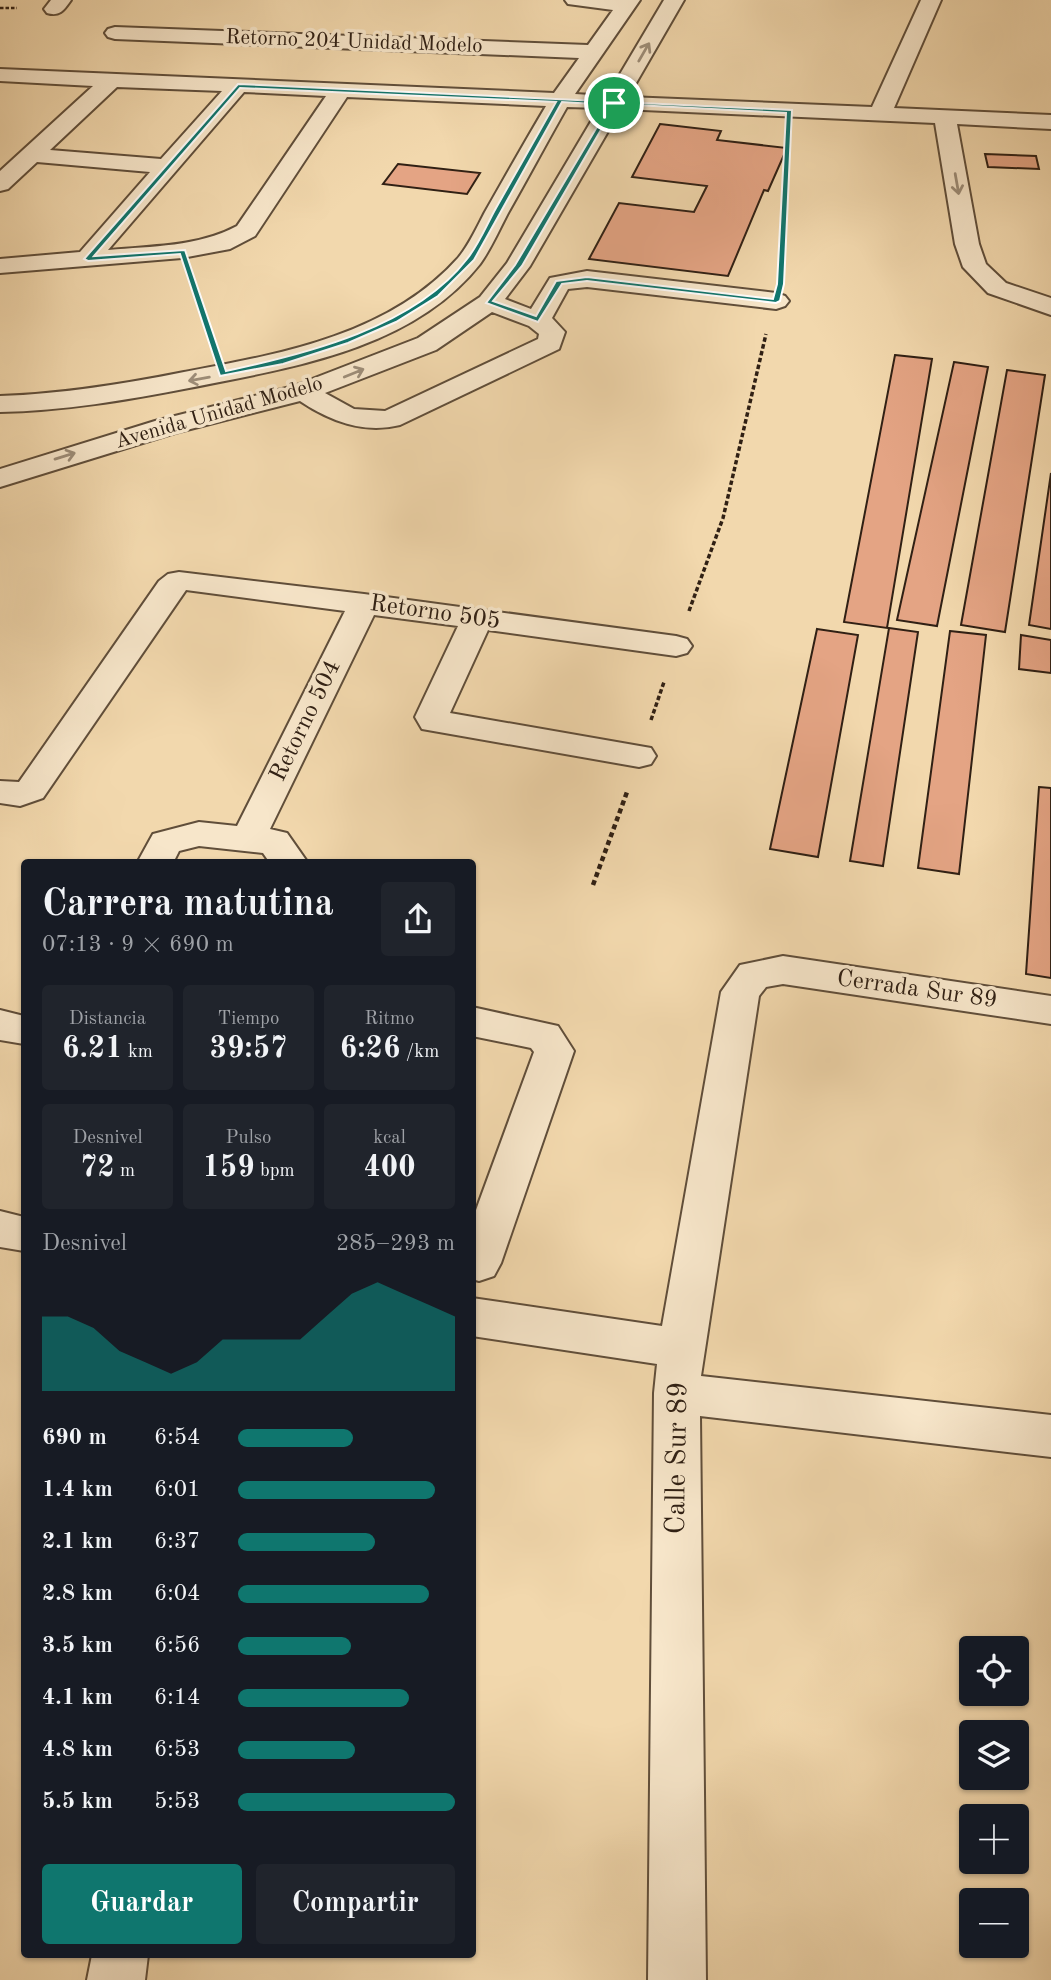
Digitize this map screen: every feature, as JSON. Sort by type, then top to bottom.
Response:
[{"type":"street","points":[[575,0],[628,3]]},
{"type":"street","name":"Avenida Unidad Modelo","points":[[0,478],[165,427],[304,392],[427,344],[489,302],[518,266],[674,0]]},
{"type":"street","points":[[880,114],[931,0]]},
{"type":"street","name":"Avenida Unidad Modelo","points":[[0,404],[37,402],[223,374],[281,362],[345,342],[393,320],[435,294],[470,260],[560,100],[628,3]]},
{"type":"street","points":[[79,79],[128,14]]},
{"type":"street","name":"Retorno 204 Unidad Modelo","points":[[115,33],[594,52]]},
{"type":"street","name":"Retorno 204 Unidad Modelo","points":[[0,75],[1051,122]]},
{"type":"street","points":[[0,184],[111,81]]},
{"type":"street","points":[[88,259],[238,86]]},
{"type":"street","points":[[0,266],[183,251],[221,244],[246,231],[341,90]]},
{"type":"street","points":[[945,117],[967,244],[975,267],[997,288],[1051,307]]},
{"type":"street","points":[[31,155],[169,167]]},
{"type":"street","points":[[538,320],[559,282],[587,279],[776,301]]},
{"type":"street","points":[[304,392],[341,417],[390,419],[550,343],[552,332],[538,320],[489,302]]},
{"type":"street","name":"Retorno 505","points":[[0,792],[20,794],[31,790],[170,588],[179,581],[364,603],[676,646]]},
{"type":"street","name":"Retorno 504","points":[[248,839],[364,603]]},
{"type":"street","points":[[477,619],[432,716],[439,724],[639,756]]},
{"type":"street","points":[[157,859],[166,843],[199,834],[274,842],[287,859]]},
{"type":"street","name":"Cerrada Sur 89","points":[[783,970],[1051,1010]]},
{"type":"street","name":"Calle Sur 89","points":[[677,1980],[679,1371],[740,992],[754,975],[783,970]]},
{"type":"street","points":[[476,1022],[544,1037],[554,1051],[479,1263]]},
{"type":"street","points":[[0,1025],[21,1029]]},
{"type":"street","points":[[0,1229],[21,1233]]},
{"type":"street","points":[[476,1318],[679,1371],[1051,1436]]},
{"type":"street","points":[[116,1980],[120,1958]]},
{"type":"path","points":[[593,885],[723,518],[759,359],[780,284],[790,111]]},
{"type":"path","points":[[183,251],[223,374]]},
{"type":"building","points":[[660,124],[721,131],[717,140],[787,148],[768,191],[764,190],[728,276],[589,259],[619,203],[694,212],[707,186],[632,177]]},
{"type":"building","points":[[985,154],[1036,156],[1039,169],[988,167]]},
{"type":"building","points":[[398,164],[480,173],[467,194],[383,184]]},
{"type":"building","points":[[895,355],[932,359],[887,628],[844,622]]},
{"type":"building","points":[[954,362],[988,367],[937,626],[897,620]]},
{"type":"building","points":[[1007,370],[1045,375],[1005,632],[961,625]]},
{"type":"building","points":[[1051,473],[1051,629],[1029,625]]},
{"type":"building","points":[[889,628],[918,632],[883,866],[850,861]]},
{"type":"building","points":[[817,629],[858,635],[818,857],[770,849]]},
{"type":"building","points":[[950,631],[986,635],[959,874],[918,868]]},
{"type":"building","points":[[1021,635],[1051,640],[1051,673],[1019,669]]},
{"type":"building","points":[[1039,787],[1051,788],[1051,978],[1026,974]]},
{"type":"route","points":[[614,103],[518,266],[489,302],[538,320],[559,282],[587,279],[776,301],[780,284],[790,111],[560,100],[470,260],[435,294],[393,320],[345,342],[281,362],[223,374],[183,251],[88,259],[238,86],[560,100],[614,103]]}]
